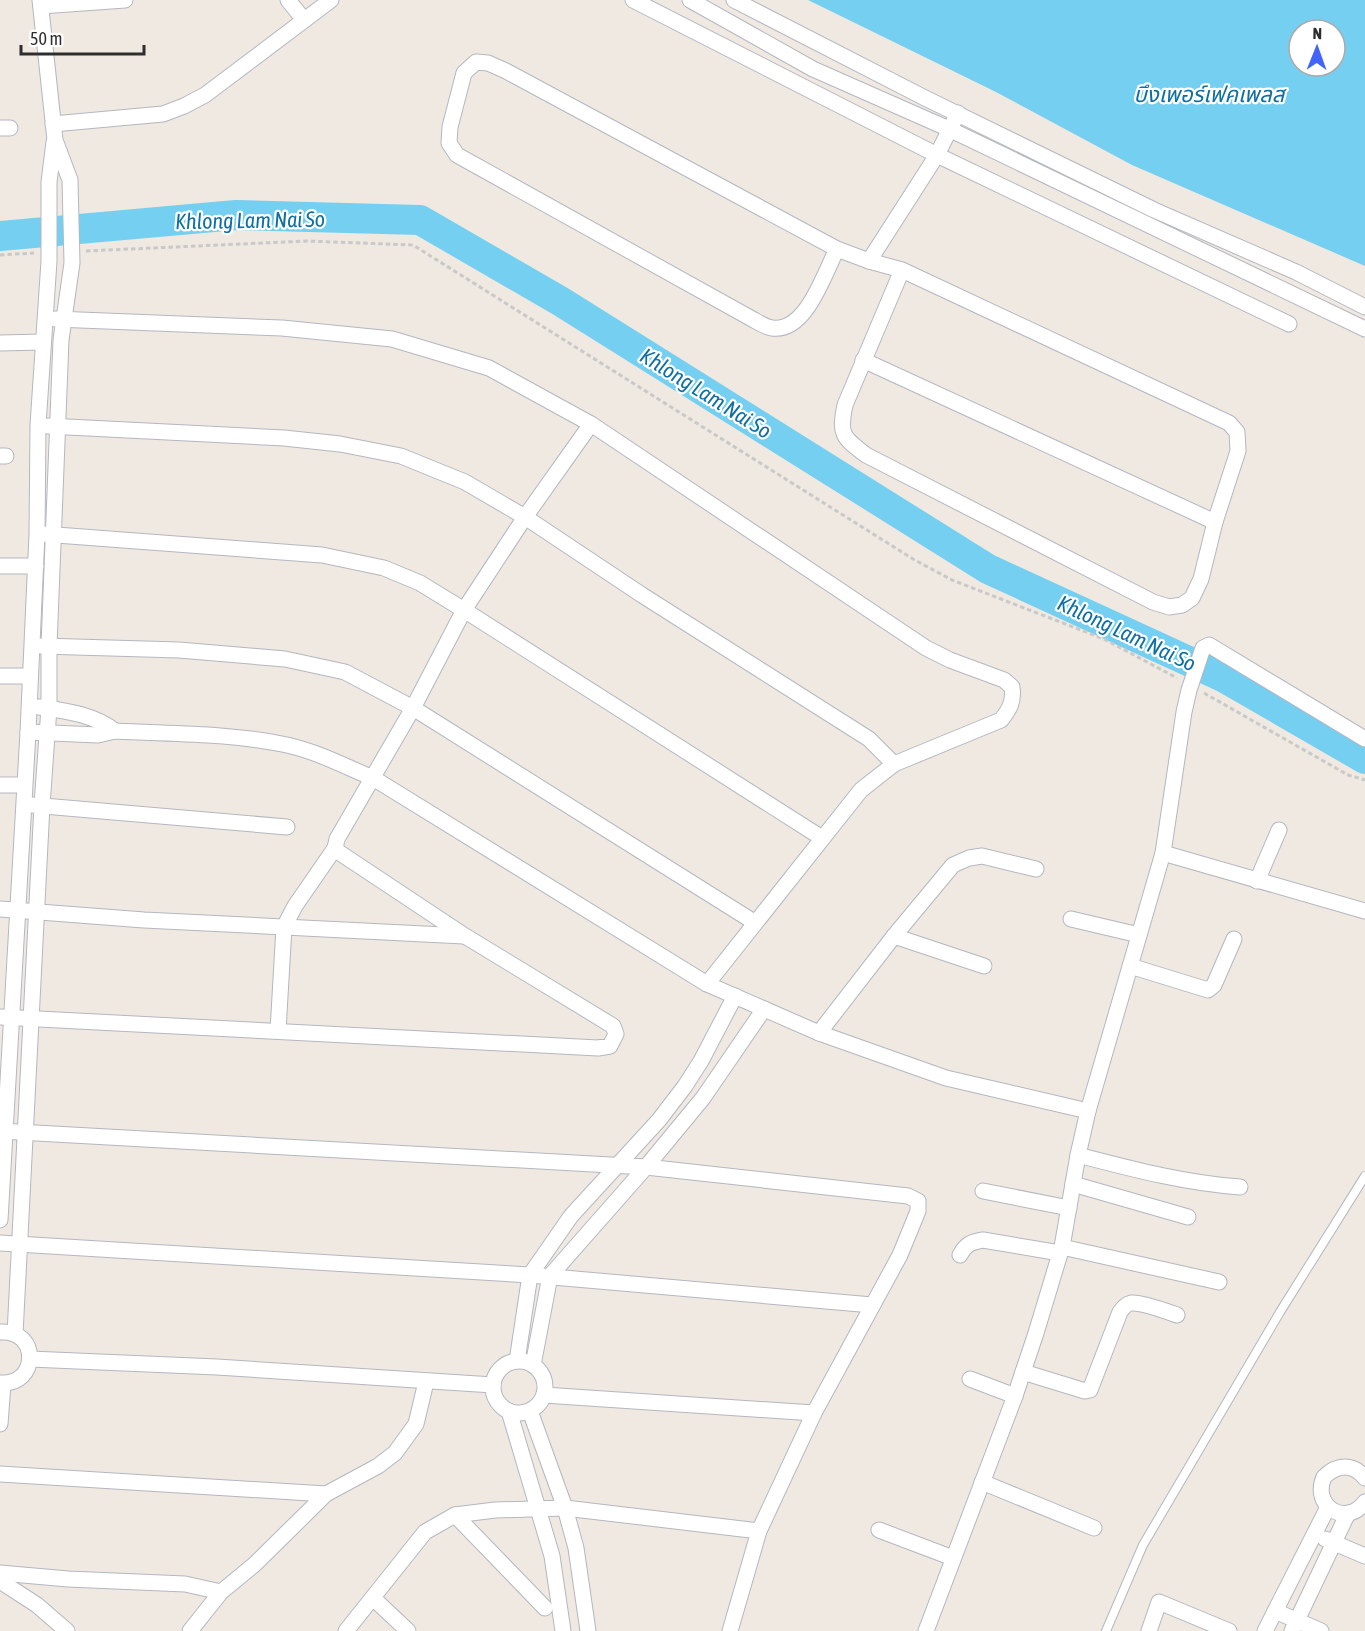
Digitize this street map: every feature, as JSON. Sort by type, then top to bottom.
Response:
[{"type":"street","points":[[0,1424],[2,1383],[13,1382],[22,1377],[28,1368],[30,1359],[29,1349],[24,1340],[8,1333],[20,1244],[42,805],[48,732],[49,646],[61,340],[72,263],[70,180],[55,140],[40,3],[125,0]]},
{"type":"street","points":[[288,0],[304,21]]},
{"type":"street","points":[[53,124],[163,114],[184,106],[205,95],[331,0]]},
{"type":"street","points":[[633,0],[937,155],[1289,324]]},
{"type":"street","points":[[690,0],[813,69],[949,129],[1365,329]]},
{"type":"street","points":[[734,0],[1154,210],[1365,307]]},
{"type":"street","points":[[837,249],[805,313],[791,326],[772,328],[763,324],[457,155],[449,143],[450,127],[464,73],[476,62],[488,63],[506,71],[837,249],[902,270],[1229,423],[1237,432],[1238,451],[1215,522],[1201,579],[1192,598],[1182,604],[1169,607],[1153,602],[866,455],[848,442],[841,426],[845,405],[902,270]]},
{"type":"street","points":[[869,261],[937,155],[958,114]]},
{"type":"street","points":[[0,1220],[5,1017],[16,909],[28,732],[36,566],[38,425],[45,319],[44,257],[49,182],[55,140]]},
{"type":"street","points":[[1317,306],[1326,288]]},
{"type":"street","points":[[45,319],[282,328],[392,339],[489,368],[591,424],[926,648],[950,660],[1004,680],[1012,687],[1014,697],[1010,708],[1001,720],[894,764],[861,790],[707,984]]},
{"type":"street","points":[[0,343],[44,342]]},
{"type":"street","points":[[863,360],[1215,522]]},
{"type":"street","points":[[278,1031],[284,927],[295,906],[335,848],[337,839],[413,708],[464,610],[525,517],[591,424]]},
{"type":"street","points":[[38,425],[284,438],[340,444],[412,460],[465,482],[525,517],[642,595],[869,739],[894,764]]},
{"type":"street","points":[[37,534],[322,555],[384,568],[420,583],[464,610],[822,838]]},
{"type":"street","points":[[0,566],[36,566]]},
{"type":"street","points":[[926,1631],[1015,1395],[1061,1250],[1088,1111],[1163,854],[1191,687],[1203,648],[1209,645],[1365,739]]},
{"type":"street","points":[[32,646],[179,650],[285,659],[345,672],[413,708],[754,922]]},
{"type":"street","points":[[0,676],[30,676]]},
{"type":"street","points":[[29,705],[102,721],[115,731]]},
{"type":"street","points":[[28,732],[98,735],[115,731],[238,738],[283,744],[321,756],[373,778],[707,984],[819,1033],[946,1078],[1088,1111]]},
{"type":"street","points":[[0,785],[24,785]]},
{"type":"street","points":[[23,804],[287,827]]},
{"type":"street","points":[[1257,880],[1279,830]]},
{"type":"street","points":[[5,1017],[598,1048],[610,1046],[614,1041],[616,1034],[613,1026],[465,936],[335,848]]},
{"type":"street","points":[[1163,854],[1365,911]]},
{"type":"street","points":[[819,1033],[894,936],[953,865],[969,858],[982,856],[1036,869]]},
{"type":"street","points":[[0,909],[144,920],[465,936]]},
{"type":"street","points":[[1071,919],[1139,935]]},
{"type":"street","points":[[894,936],[984,966]]},
{"type":"street","points":[[1130,966],[1208,990],[1214,986],[1234,939]]},
{"type":"street","points":[[517,1361],[530,1275],[571,1216],[659,1120],[685,1086],[701,1061],[735,996]]},
{"type":"street","points":[[533,1365],[550,1276],[703,1098],[764,1009]]},
{"type":"street","points":[[2,1131],[646,1167],[908,1196],[918,1201],[918,1211],[900,1255],[814,1413],[759,1531],[730,1631]]},
{"type":"street","points":[[1078,1155],[1166,1178],[1240,1188]]},
{"type":"street","points":[[1073,1184],[1188,1217]]},
{"type":"street","points":[[983,1191],[1069,1208]]},
{"type":"street","points":[[960,1255],[965,1246],[983,1240],[1061,1250],[1219,1282]]},
{"type":"street","points":[[0,1243],[550,1276],[872,1305]]},
{"type":"street","points":[[1023,1372],[1085,1391],[1090,1390],[1120,1312],[1125,1306],[1130,1303],[1139,1304],[1177,1315]]},
{"type":"street","points":[[30,1359],[217,1367],[493,1385]]},
{"type":"street","points":[[517,1361],[533,1365],[543,1377],[544,1395],[537,1407],[520,1413],[510,1411],[499,1404],[493,1385],[501,1369],[517,1361]]},
{"type":"street","points":[[970,1379],[1015,1395]]},
{"type":"street","points":[[190,1631],[221,1592],[255,1564],[326,1494],[378,1466],[395,1454],[416,1424],[426,1382]]},
{"type":"street","points":[[544,1395],[814,1413]]},
{"type":"street","points":[[510,1411],[552,1556],[563,1631]]},
{"type":"street","points":[[530,1411],[565,1508],[576,1548],[588,1631]]},
{"type":"street","points":[[1365,1476],[1354,1468],[1346,1466],[1330,1471],[1321,1484],[1323,1500],[1328,1507],[1341,1514],[1355,1511],[1365,1502]]},
{"type":"street","points":[[0,1474],[326,1494]]},
{"type":"street","points":[[982,1482],[1094,1527]]},
{"type":"street","points":[[1265,1631],[1328,1507]]},
{"type":"street","points":[[346,1631],[426,1532],[455,1515],[495,1510],[565,1508],[759,1531]]},
{"type":"street","points":[[1294,1626],[1348,1513]]},
{"type":"street","points":[[455,1515],[545,1608]]},
{"type":"street","points":[[879,1530],[953,1558]]},
{"type":"street","points":[[1314,1534],[1365,1556]]},
{"type":"street","points":[[0,1573],[68,1579],[185,1584],[221,1592]]},
{"type":"street","points":[[0,1581],[37,1605],[67,1631]]},
{"type":"street","points":[[373,1598],[408,1631]]},
{"type":"street","points":[[1149,1631],[1159,1602],[1229,1631]]},
{"type":"street","points":[[1275,1611],[1294,1626],[1321,1631]]},
{"type":"lane","points":[[1106,1631],[1143,1545],[1280,1312],[1365,1176]]},
{"type":"path","points":[[85,251],[307,241],[413,245],[913,559],[952,580],[1104,639],[1348,775],[1365,780]]},
{"type":"path","points":[[0,255],[44,257]]},
{"type":"water","name":"บึงเพอร์เฟคเพลส","points":[[808,0],[1365,0],[1365,266],[1132,165],[996,92]]},
{"type":"waterway","name":"Khlong Lam Nai So","points":[[0,236],[236,215],[420,220],[560,301],[988,569],[1223,677],[1365,759]]}]
